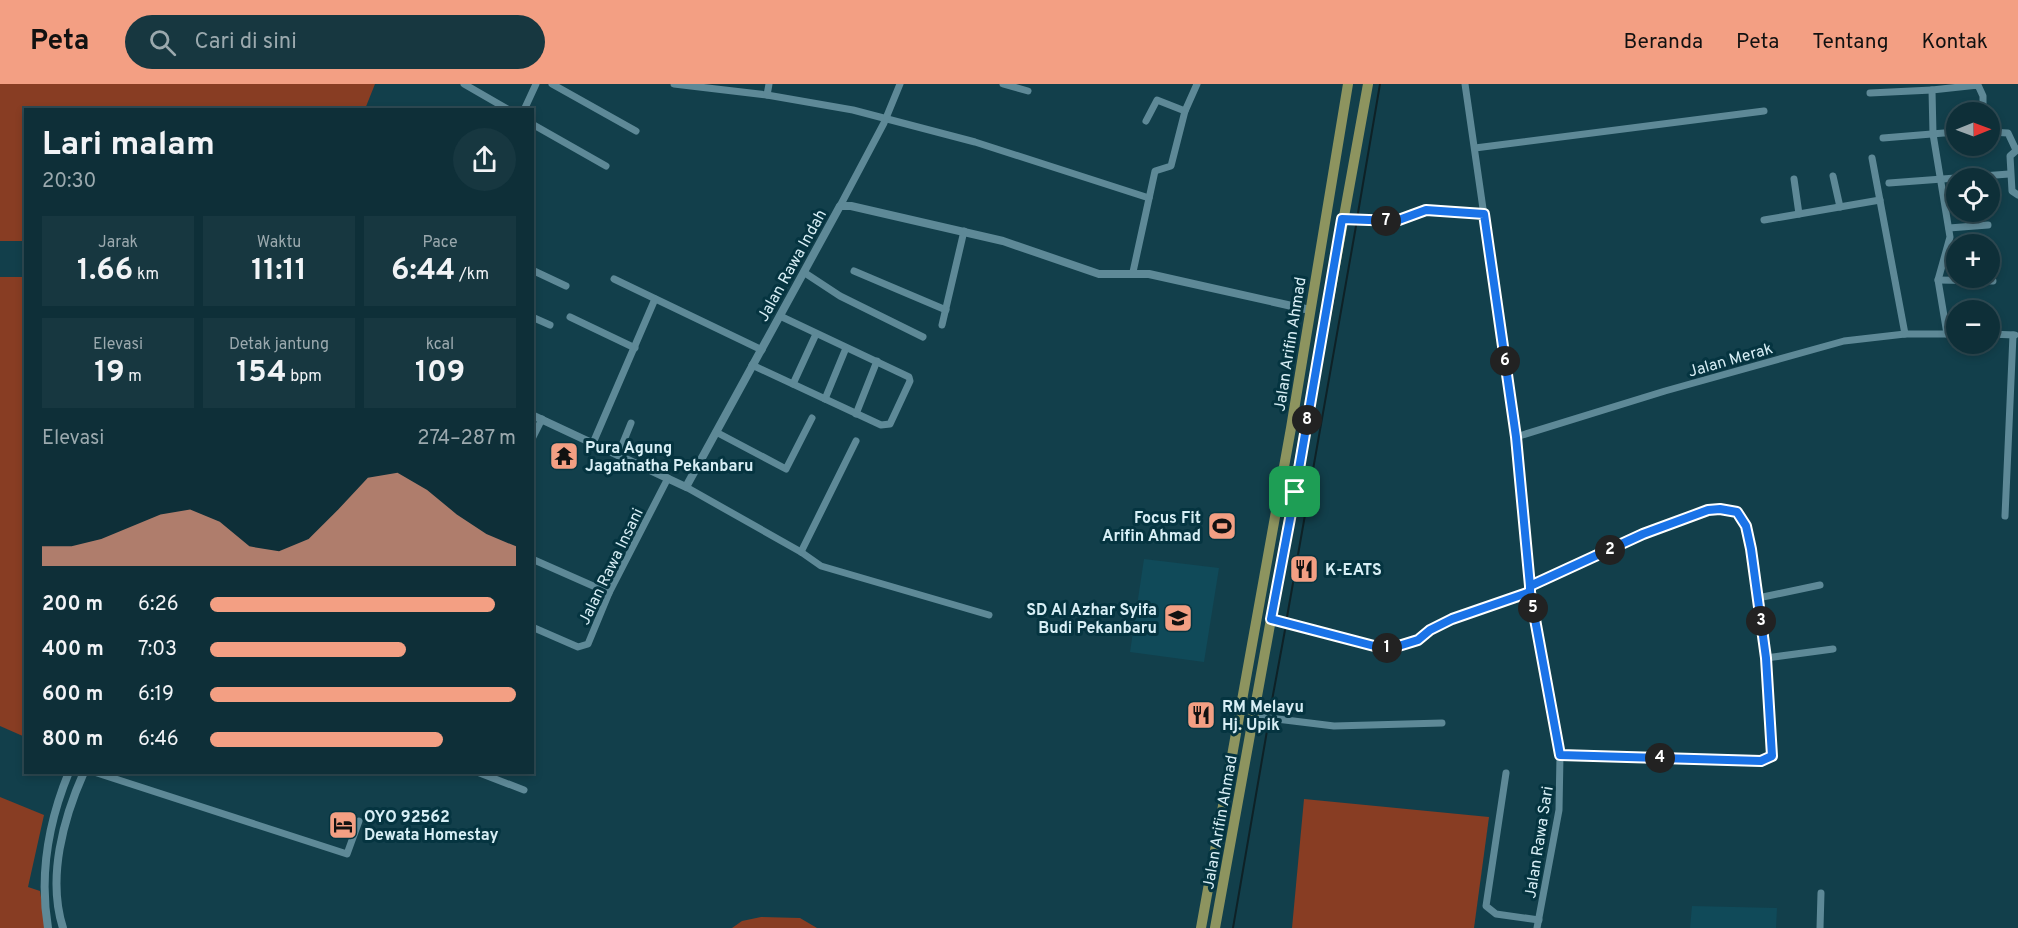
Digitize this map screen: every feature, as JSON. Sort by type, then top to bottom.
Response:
[{"type":"main road","name":"Jalan Arifin Ahmad","points":[[1201,928],[1280,489],[1306,309],[1348,84]]},
{"type":"main road","name":"Jalan Arifin Ahmad","points":[[1215,928],[1368,84]]},
{"type":"main road","points":[[1280,489],[1295,492]]},
{"type":"street","points":[[464,84],[506,108]]},
{"type":"street","points":[[525,108],[536,84]]},
{"type":"street","points":[[552,84],[636,131]]},
{"type":"street","points":[[674,84],[716,87],[853,110],[975,142],[1149,198]]},
{"type":"street","points":[[767,95],[769,84]]},
{"type":"street","points":[[840,207],[886,118],[900,84]]},
{"type":"street","points":[[1003,84],[1028,92]]},
{"type":"street","points":[[1133,272],[1156,170],[1171,166],[1185,111],[1197,84]]},
{"type":"street","name":"Jalan Rawa Sari","points":[[1465,84],[1516,437],[1530,589],[1560,755],[1559,810],[1537,928]]},
{"type":"street","points":[[1870,93],[1978,86],[1983,102]]},
{"type":"street","points":[[1932,90],[1933,134],[1949,228],[1949,243],[1938,280],[1946,328]]},
{"type":"street","points":[[1146,121],[1157,100],[1185,111]]},
{"type":"street","points":[[1475,148],[1764,111]]},
{"type":"street","points":[[534,125],[606,166]]},
{"type":"street","points":[[1883,138],[1946,133]]},
{"type":"street","points":[[2000,133],[2008,133],[2017,149],[2010,156],[2009,174],[2012,191],[2018,195]]},
{"type":"street","points":[[1872,158],[1905,334]]},
{"type":"street","points":[[1889,183],[2009,174]]},
{"type":"street","points":[[1833,176],[1840,207]]},
{"type":"street","points":[[1794,179],[1800,214]]},
{"type":"street","points":[[1764,220],[1880,200]]},
{"type":"street","name":"Jalan Rawa Indah","points":[[686,487],[840,207],[851,206],[964,231],[1023,247],[1099,274],[1133,272],[1306,309]]},
{"type":"street","points":[[1342,219],[1396,221],[1426,210],[1484,214]]},
{"type":"street","points":[[1949,228],[1988,225]]},
{"type":"street","points":[[942,325],[964,231]]},
{"type":"street","points":[[534,271],[566,286]]},
{"type":"street","points":[[854,271],[946,310]]},
{"type":"street","points":[[805,273],[840,296],[923,337]]},
{"type":"street","points":[[614,279],[762,350]]},
{"type":"street","points":[[1938,280],[1946,280]]},
{"type":"street","points":[[593,443],[655,299]]},
{"type":"street","points":[[570,316],[635,348]]},
{"type":"street","points":[[752,365],[881,425],[890,424],[910,381],[906,375],[780,316]]},
{"type":"street","points":[[534,318],[550,325]]},
{"type":"street","points":[[793,384],[816,334]]},
{"type":"street","name":"Jalan Merak","points":[[1516,437],[1665,391],[1844,341],[1905,334],[1946,334]]},
{"type":"street","points":[[2000,334],[2016,335],[2005,516]]},
{"type":"street","points":[[825,399],[846,348]]},
{"type":"street","points":[[856,414],[876,361]]},
{"type":"street","points":[[534,416],[686,487],[801,552],[821,566],[989,615]]},
{"type":"street","points":[[716,432],[786,469],[812,418]]},
{"type":"street","points":[[534,435],[542,419]]},
{"type":"street","points":[[618,455],[631,423]]},
{"type":"street","points":[[801,552],[856,441]]},
{"type":"street","name":"Jalan Rawa Insani","points":[[534,628],[578,647],[585,647],[609,593],[668,478]]},
{"type":"street","points":[[1271,619],[1378,647],[1392,648],[1418,640],[1430,630],[1452,619],[1530,589],[1643,534],[1691,516],[1720,509],[1737,512],[1746,526],[1758,598],[1774,750],[1770,759],[1761,761],[1560,755]]},
{"type":"street","points":[[534,561],[609,593]]},
{"type":"street","points":[[1758,598],[1820,585]]},
{"type":"street","points":[[1766,658],[1833,649]]},
{"type":"street","points":[[1253,716],[1334,726],[1442,723]]},
{"type":"street","points":[[1506,773],[1486,906],[1496,914],[1539,920]]},
{"type":"street","points":[[48,928],[44,885],[46,844],[56,803],[68,774]]},
{"type":"street","points":[[63,928],[56,886],[58,859],[63,835],[83,774]]},
{"type":"street","points":[[99,774],[347,854],[359,820]]},
{"type":"street","points":[[482,774],[524,790]]},
{"type":"street","points":[[1820,928],[1821,893]]},
{"type":"shaded area","points":[[0,84],[375,84],[365,108],[24,108],[24,241],[0,241]]},
{"type":"shaded area","points":[[0,277],[24,277],[24,737],[0,726]]},
{"type":"shaded area","points":[[1144,559],[1219,568],[1204,662],[1130,652]]},
{"type":"shaded area","points":[[0,797],[44,815],[28,887],[40,891],[46,928],[0,928]]},
{"type":"shaded area","points":[[1304,799],[1489,817],[1474,928],[1292,928]]},
{"type":"shaded area","points":[[1692,906],[1777,908],[1776,928],[1690,928]]},
{"type":"shaded area","points":[[761,917],[800,918],[817,928],[732,928],[742,921]]},
{"type":"waterway","points":[[1358,213],[1380,84]]},
{"type":"waterway","points":[[1287,617],[1356,226]]},
{"type":"waterway","points":[[1270,711],[1285,630]]},
{"type":"waterway","points":[[1233,928],[1268,725]]},
{"type":"place","name":"Pura Agung Jagatnatha Pekanbaru","points":[[564,456]]},
{"type":"place","name":"Focus Fit Arifin Ahmad","points":[[1222,526]]},
{"type":"place","name":"K-EATS","points":[[1304,569]]},
{"type":"place","name":"SD Al Azhar Syifa Budi Pekanbaru","points":[[1178,618]]},
{"type":"place","name":"RM Melayu Hj. Upik","points":[[1201,715]]},
{"type":"place","name":"OYO 92562 Dewata Homestay","points":[[343,825]]},
{"type":"route","points":[[1295,492],[1271,619],[1386,648],[1418,640],[1430,630],[1452,619],[1530,592],[1530,586],[1643,534],[1708,510],[1720,509],[1737,512],[1746,526],[1751,549],[1766,658],[1774,750],[1772,756],[1770,759],[1761,761],[1560,755],[1530,592],[1516,437],[1484,214],[1426,210],[1417,211],[1396,221],[1342,219],[1295,492]]}]
